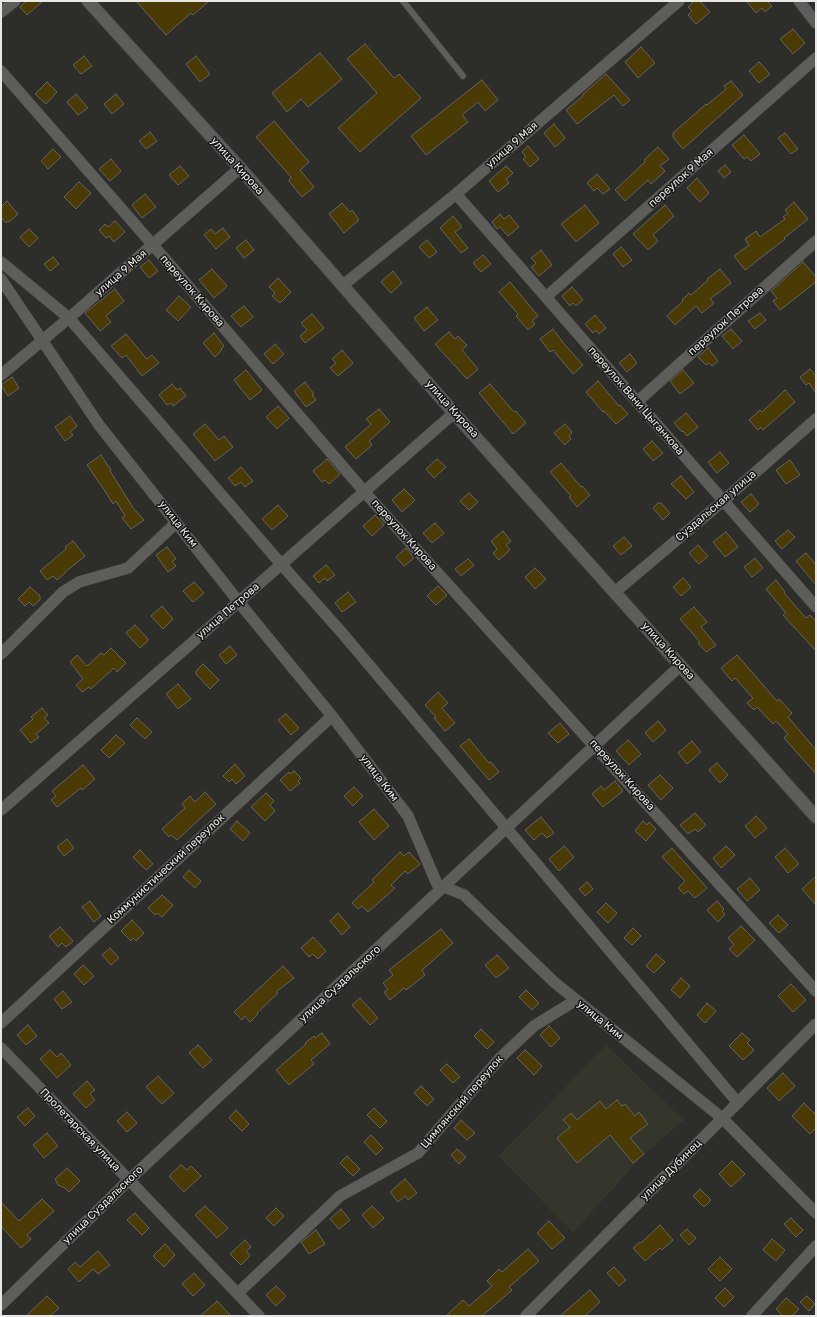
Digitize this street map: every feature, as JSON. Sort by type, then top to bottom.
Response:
[{"type":"street","points":[[1,12],[15,1]]},
{"type":"street","name":"улица Кирова","points":[[88,1],[240,168],[454,413],[816,817]]},
{"type":"street","name":"улица 9 Мая","points":[[342,286],[456,194],[679,1]]},
{"type":"street","points":[[799,1],[816,23]]},
{"type":"street","name":"переулок 9 Мая","points":[[546,297],[816,58]]},
{"type":"street","name":"переулок Кирова","points":[[1,72],[153,245],[364,492],[816,991]]},
{"type":"street","name":"улица 9 Мая","points":[[1,375],[69,318],[240,168]]},
{"type":"street","name":"переулок Вани Цыганкова","points":[[456,194],[816,607]]},
{"type":"street","name":"переулок Петрова","points":[[637,402],[816,240]]},
{"type":"street","points":[[1,262],[69,318],[343,634],[738,1103]]},
{"type":"street","name":"улица Ким","points":[[1,279],[99,425],[238,602],[332,716],[408,816],[437,884],[464,895],[554,982],[722,1118],[816,1213]]},
{"type":"street","name":"улица Петрова","points":[[1,810],[454,413]]},
{"type":"street","name":"Суздальская улица","points":[[615,592],[723,501],[816,419]]},
{"type":"street","points":[[1,654],[63,592],[80,582],[128,568],[176,523]]},
{"type":"street","name":"улица Суздальского","points":[[1,1305],[129,1180],[681,665]]},
{"type":"street","name":"Коммунистический переулок","points":[[1,1023],[332,716]]},
{"type":"street","name":"Цимлянский переулок","points":[[238,1293],[340,1196],[418,1153],[500,1058],[534,1026],[576,1000]]},
{"type":"street","name":"улица Дубинец","points":[[529,1315],[816,1024]]},
{"type":"street","name":"Пролетарская улица","points":[[1,1048],[259,1316]]},
{"type":"street","points":[[752,1316],[816,1246]]},
{"type":"lane","points":[[403,1],[463,76]]},
{"type":"shaded area","points":[[606,1045],[684,1120],[644,1154],[573,1233],[499,1156]]},
{"type":"building","points":[[26,1],[43,1],[27,15],[20,7]]},
{"type":"building","points":[[136,1],[209,1],[193,15],[191,13],[166,35]]},
{"type":"building","points":[[694,1],[700,1],[710,12],[696,24],[688,15],[692,11],[688,7]]},
{"type":"building","points":[[746,1],[770,1],[768,2],[772,6],[765,12],[762,8],[756,13]]},
{"type":"building","points":[[793,29],[805,43],[793,54],[780,39]]},
{"type":"building","points":[[365,44],[394,78],[399,74],[421,98],[360,152],[338,128],[377,93],[347,59]]},
{"type":"building","points":[[641,47],[655,63],[638,78],[625,62]]},
{"type":"building","points":[[320,53],[342,79],[308,107],[301,99],[287,112],[272,93]]},
{"type":"building","points":[[84,56],[92,66],[81,74],[73,65]]},
{"type":"building","points":[[196,56],[210,74],[200,82],[186,64]]},
{"type":"building","points":[[759,62],[770,74],[759,83],[749,71]]},
{"type":"building","points":[[606,74],[630,100],[623,106],[614,95],[577,124],[566,110]]},
{"type":"building","points":[[482,80],[498,100],[485,111],[478,102],[462,115],[468,122],[426,155],[411,136]]},
{"type":"building","points":[[731,81],[743,95],[683,149],[673,137],[673,133],[706,104],[707,105],[726,89],[724,86]]},
{"type":"building","points":[[47,82],[57,92],[46,104],[35,94]]},
{"type":"building","points":[[76,94],[88,108],[78,115],[67,102]]},
{"type":"building","points":[[116,94],[124,104],[112,114],[104,104]]},
{"type":"building","points":[[274,121],[309,162],[300,170],[314,187],[302,197],[289,181],[291,177],[256,137]]},
{"type":"building","points":[[554,124],[565,138],[555,147],[544,133]]},
{"type":"building","points":[[150,132],[157,141],[146,149],[139,141]]},
{"type":"building","points":[[785,133],[798,149],[791,154],[778,138]]},
{"type":"building","points":[[744,135],[760,154],[751,161],[747,157],[744,159],[732,145]]},
{"type":"building","points":[[528,146],[539,159],[530,167],[523,159],[526,157],[522,152]]},
{"type":"building","points":[[658,147],[669,159],[660,166],[665,171],[651,184],[648,180],[625,201],[615,190],[645,162],[644,160]]},
{"type":"building","points":[[53,149],[61,157],[48,169],[41,161]]},
{"type":"building","points":[[111,159],[121,171],[110,181],[99,169]]},
{"type":"building","points":[[725,165],[731,172],[724,178],[718,171]]},
{"type":"building","points":[[180,166],[189,176],[178,185],[169,175]]},
{"type":"building","points":[[506,166],[513,173],[506,179],[509,183],[498,192],[489,181]]},
{"type":"building","points":[[597,174],[610,189],[603,194],[597,188],[594,191],[587,183]]},
{"type":"building","points":[[697,178],[709,193],[700,202],[687,188]]},
{"type":"building","points":[[79,182],[91,193],[76,209],[64,197]]},
{"type":"building","points":[[145,194],[156,207],[142,218],[132,205]]},
{"type":"building","points":[[7,201],[18,214],[6,223],[1,217],[1,207]]},
{"type":"building","points":[[794,202],[808,219],[745,270],[734,256],[749,245],[745,239],[756,231],[760,237],[785,219],[783,217],[788,213],[785,210]]},
{"type":"building","points":[[342,203],[350,212],[352,210],[359,220],[344,233],[329,214]]},
{"type":"building","points":[[585,205],[599,223],[576,242],[561,224]]},
{"type":"building","points":[[665,205],[674,216],[653,235],[658,241],[648,250],[633,234]]},
{"type":"building","points":[[500,214],[504,219],[509,215],[519,227],[508,236],[500,227],[497,229],[492,222]]},
{"type":"building","points":[[453,216],[462,227],[455,232],[468,248],[461,253],[440,228]]},
{"type":"building","points":[[115,221],[125,232],[114,242],[109,236],[106,238],[99,230],[105,224],[108,227]]},
{"type":"building","points":[[223,228],[230,237],[216,249],[204,235],[211,229],[215,234]]},
{"type":"building","points":[[29,229],[38,238],[29,247],[20,237]]},
{"type":"building","points":[[246,240],[254,250],[244,258],[236,248]]},
{"type":"building","points":[[427,240],[437,252],[429,258],[419,247]]},
{"type":"building","points":[[621,247],[632,260],[623,267],[613,254]]},
{"type":"building","points":[[541,250],[552,265],[539,276],[531,267],[536,263],[531,258]]},
{"type":"building","points":[[483,255],[491,264],[481,272],[473,263]]},
{"type":"building","points":[[53,257],[59,264],[50,271],[44,264]]},
{"type":"building","points":[[149,260],[158,271],[149,278],[140,267]]},
{"type":"building","points":[[803,262],[816,277],[816,282],[780,310],[773,301],[777,298],[771,291]]},
{"type":"building","points":[[212,269],[227,286],[214,298],[199,280]]},
{"type":"building","points":[[720,269],[731,283],[710,299],[714,303],[702,313],[696,306],[675,325],[667,316],[689,293],[691,295],[708,280],[707,279]]},
{"type":"building","points":[[393,271],[402,283],[391,293],[381,282]]},
{"type":"building","points":[[278,278],[291,292],[280,303],[272,296],[275,293],[269,287]]},
{"type":"building","points":[[510,282],[538,316],[532,321],[535,324],[528,330],[516,316],[518,314],[499,292]]},
{"type":"building","points":[[572,287],[583,300],[576,306],[573,303],[570,306],[562,296]]},
{"type":"building","points":[[115,289],[124,301],[106,316],[111,322],[100,331],[85,313]]},
{"type":"building","points":[[179,296],[191,307],[178,321],[166,310]]},
{"type":"building","points":[[244,306],[253,317],[241,327],[231,316]]},
{"type":"building","points":[[427,307],[438,320],[424,331],[414,318]]},
{"type":"building","points":[[760,313],[766,320],[755,329],[748,321]]},
{"type":"building","points":[[312,314],[324,328],[305,343],[300,336],[307,330],[301,323]]},
{"type":"building","points":[[595,315],[606,328],[599,334],[596,330],[593,333],[585,324]]},
{"type":"building","points":[[553,329],[583,365],[573,374],[553,350],[550,352],[540,339]]},
{"type":"building","points":[[731,329],[742,341],[733,349],[722,336]]},
{"type":"building","points":[[449,332],[455,339],[458,336],[467,345],[462,350],[478,369],[467,379],[435,344]]},
{"type":"building","points":[[214,333],[224,346],[215,357],[203,343]]},
{"type":"building","points":[[126,334],[147,359],[152,355],[159,363],[142,376],[126,355],[122,358],[111,346]]},
{"type":"building","points":[[275,344],[284,354],[273,364],[264,354]]},
{"type":"building","points":[[708,348],[718,361],[712,366],[709,363],[706,365],[698,357]]},
{"type":"building","points":[[342,350],[353,363],[338,376],[330,368],[336,363],[332,359]]},
{"type":"building","points":[[630,354],[637,363],[627,372],[619,363]]},
{"type":"building","points":[[810,369],[816,376],[816,393],[809,383],[806,385],[800,377]]},
{"type":"building","points":[[246,370],[262,390],[250,400],[234,380]]},
{"type":"building","points":[[683,370],[694,383],[680,394],[670,381]]},
{"type":"building","points":[[12,377],[19,388],[8,396],[1,385]]},
{"type":"building","points":[[598,381],[619,406],[620,405],[628,414],[616,424],[604,411],[603,412],[586,392]]},
{"type":"building","points":[[305,382],[314,394],[312,395],[316,400],[306,407],[294,391]]},
{"type":"building","points":[[172,384],[177,390],[180,388],[186,396],[173,406],[171,403],[167,405],[159,395]]},
{"type":"building","points":[[490,384],[514,412],[516,411],[526,423],[513,434],[479,393]]},
{"type":"building","points":[[785,390],[795,402],[763,430],[761,427],[758,430],[749,420],[760,410],[762,412]]},
{"type":"building","points":[[278,406],[289,418],[277,429],[266,417]]},
{"type":"building","points":[[379,409],[390,422],[369,441],[372,445],[356,459],[345,447],[371,424],[366,419]]},
{"type":"building","points":[[686,413],[698,427],[687,436],[674,423]]},
{"type":"building","points":[[70,416],[77,426],[70,432],[73,435],[65,441],[55,427]]},
{"type":"building","points":[[205,424],[219,440],[224,436],[233,447],[215,461],[193,434]]},
{"type":"building","points":[[565,424],[572,432],[569,436],[571,439],[565,445],[554,433]]},
{"type":"building","points":[[652,441],[663,453],[653,461],[643,449]]},
{"type":"building","points":[[720,452],[729,463],[717,473],[708,462]]},
{"type":"building","points":[[101,455],[134,509],[144,520],[131,529],[122,518],[125,516],[116,501],[113,504],[87,465]]},
{"type":"building","points":[[327,459],[340,474],[329,484],[325,480],[322,482],[313,471]]},
{"type":"building","points":[[437,459],[446,467],[434,478],[426,469]]},
{"type":"building","points":[[790,460],[800,475],[786,484],[776,470]]},
{"type":"building","points":[[561,463],[581,487],[582,486],[590,495],[577,507],[569,497],[571,496],[550,472]]},
{"type":"building","points":[[241,467],[253,481],[245,487],[241,482],[235,486],[228,478]]},
{"type":"building","points":[[681,476],[694,492],[686,499],[671,484]]},
{"type":"building","points":[[404,489],[415,500],[402,512],[392,500]]},
{"type":"building","points":[[469,493],[478,502],[469,510],[460,501]]},
{"type":"building","points":[[751,494],[759,504],[750,512],[741,502]]},
{"type":"building","points":[[658,503],[661,503],[670,513],[663,520],[653,508]]},
{"type":"building","points":[[278,505],[288,516],[272,530],[262,519]]},
{"type":"building","points":[[375,515],[384,525],[372,536],[363,526]]},
{"type":"building","points":[[435,523],[444,533],[432,543],[423,533]]},
{"type":"building","points":[[788,530],[795,537],[782,549],[775,541]]},
{"type":"building","points":[[503,531],[511,541],[506,545],[510,550],[499,560],[493,553],[497,549],[491,541]]},
{"type":"building","points":[[726,532],[738,547],[725,557],[713,542]]},
{"type":"building","points":[[624,537],[632,546],[621,555],[613,546]]},
{"type":"building","points":[[73,541],[85,556],[57,580],[53,576],[47,580],[40,571],[66,549],[65,547]]},
{"type":"building","points":[[698,545],[708,556],[699,564],[689,553]]},
{"type":"building","points":[[167,547],[176,559],[172,561],[176,566],[168,572],[156,555]]},
{"type":"building","points":[[406,548],[414,558],[404,566],[396,557]]},
{"type":"building","points":[[806,553],[816,565],[816,585],[796,561]]},
{"type":"building","points":[[755,558],[763,568],[752,577],[744,567]]},
{"type":"building","points":[[468,559],[474,565],[461,576],[455,569]]},
{"type":"building","points":[[326,565],[335,575],[327,581],[325,578],[319,583],[313,576]]},
{"type":"building","points":[[535,568],[546,579],[535,589],[525,577]]},
{"type":"building","points":[[683,578],[691,587],[681,596],[673,587]]},
{"type":"building","points":[[776,580],[785,592],[784,593],[806,618],[810,615],[816,621],[816,651],[783,615],[786,613],[766,589]]},
{"type":"building","points":[[194,582],[204,593],[193,602],[183,591]]},
{"type":"building","points":[[438,586],[447,595],[436,605],[427,596]]},
{"type":"building","points":[[30,587],[40,596],[40,600],[33,606],[29,602],[25,606],[18,599]]},
{"type":"building","points":[[348,592],[356,602],[342,612],[335,603]]},
{"type":"building","points":[[162,606],[173,619],[163,629],[151,616]]},
{"type":"building","points":[[694,607],[707,622],[701,627],[716,645],[706,652],[698,643],[700,642],[680,619]]},
{"type":"building","points":[[135,625],[148,639],[148,641],[140,648],[126,633]]},
{"type":"building","points":[[230,646],[237,655],[226,664],[219,655]]},
{"type":"building","points":[[111,648],[126,663],[117,672],[114,668],[91,689],[89,687],[82,692],[76,685],[83,679],[70,662],[77,655],[87,666],[101,653],[104,655]]},
{"type":"building","points":[[737,655],[777,701],[779,699],[792,713],[788,717],[816,750],[816,774],[784,738],[788,734],[776,721],[773,724],[757,707],[754,710],[747,703],[753,698],[735,678],[732,681],[721,668]]},
{"type":"building","points":[[203,664],[219,680],[210,689],[196,674],[196,671]]},
{"type":"building","points":[[178,684],[191,699],[178,709],[166,694]]},
{"type":"building","points":[[438,692],[448,703],[442,708],[455,723],[445,731],[434,718],[436,717],[425,705]]},
{"type":"building","points":[[42,708],[48,715],[44,718],[49,723],[36,734],[39,737],[31,743],[20,730],[33,719],[31,717]]},
{"type":"building","points":[[286,714],[299,728],[291,735],[278,720]]},
{"type":"building","points":[[137,718],[152,732],[145,739],[130,725]]},
{"type":"building","points":[[658,721],[666,730],[653,742],[645,733]]},
{"type":"building","points":[[560,723],[569,734],[558,743],[548,733]]},
{"type":"building","points":[[116,735],[125,743],[109,758],[101,750]]},
{"type":"building","points":[[469,739],[489,763],[491,762],[499,772],[489,780],[460,746]]},
{"type":"building","points":[[628,740],[641,754],[629,765],[616,751]]},
{"type":"building","points":[[692,741],[701,752],[687,764],[678,753]]},
{"type":"building","points":[[717,763],[728,775],[720,783],[709,770]]},
{"type":"building","points":[[235,764],[245,776],[236,784],[232,779],[229,782],[223,776]]},
{"type":"building","points":[[83,765],[95,779],[57,807],[51,800],[56,796],[52,791]]},
{"type":"building","points":[[294,771],[301,778],[298,781],[300,783],[290,791],[280,780],[289,772],[290,774]]},
{"type":"building","points":[[660,775],[673,788],[661,800],[648,785]]},
{"type":"building","points":[[615,781],[623,791],[603,807],[592,794],[601,786],[604,790]]},
{"type":"building","points":[[354,787],[363,796],[353,806],[344,796]]},
{"type":"building","points":[[205,792],[216,804],[177,840],[171,835],[169,837],[162,829],[185,808],[182,804],[190,796],[195,802]]},
{"type":"building","points":[[266,793],[274,801],[270,805],[275,811],[265,821],[251,807]]},
{"type":"building","points":[[374,809],[389,826],[374,840],[359,822]]},
{"type":"building","points":[[695,813],[706,825],[698,832],[695,829],[688,834],[680,825]]},
{"type":"building","points":[[756,816],[767,828],[755,838],[745,826]]},
{"type":"building","points":[[541,817],[554,833],[547,838],[542,833],[534,840],[525,830]]},
{"type":"building","points":[[237,821],[250,833],[243,841],[230,829]]},
{"type":"building","points":[[643,821],[647,825],[649,822],[656,829],[646,841],[635,831]]},
{"type":"building","points":[[67,839],[74,848],[64,856],[57,847]]},
{"type":"building","points":[[564,846],[574,857],[559,871],[549,859]]},
{"type":"building","points":[[726,846],[735,855],[721,868],[713,858]]},
{"type":"building","points":[[672,848],[707,888],[695,898],[688,891],[684,894],[678,888],[685,881],[662,857]]},
{"type":"building","points":[[785,848],[799,864],[788,873],[775,857]]},
{"type":"building","points":[[140,850],[153,864],[146,870],[133,857]]},
{"type":"building","points":[[400,852],[404,856],[409,852],[420,864],[408,874],[405,871],[391,885],[395,888],[368,912],[362,906],[358,909],[352,903],[374,882],[372,880]]},
{"type":"building","points":[[189,870],[201,881],[195,888],[183,877]]},
{"type":"building","points":[[816,876],[816,905],[802,889]]},
{"type":"building","points":[[750,878],[760,890],[747,901],[737,889]]},
{"type":"building","points":[[587,882],[593,889],[585,896],[579,889]]},
{"type":"building","points":[[162,895],[173,905],[162,917],[157,913],[155,915],[148,908]]},
{"type":"building","points":[[90,901],[101,916],[94,922],[82,907]]},
{"type":"building","points":[[717,901],[724,909],[722,911],[725,914],[718,922],[707,910]]},
{"type":"building","points":[[606,903],[617,913],[608,923],[597,912]]},
{"type":"building","points":[[338,913],[350,927],[342,935],[330,921]]},
{"type":"building","points":[[778,915],[788,925],[779,933],[769,923]]},
{"type":"building","points":[[132,920],[144,933],[136,941],[133,938],[131,941],[121,931]]},
{"type":"building","points":[[741,926],[755,940],[737,957],[729,949],[734,945],[728,938]]},
{"type":"building","points":[[60,927],[73,941],[66,947],[62,943],[58,947],[49,936]]},
{"type":"building","points":[[633,928],[641,936],[632,945],[624,938]]},
{"type":"building","points":[[441,929],[453,943],[422,970],[425,975],[406,990],[404,988],[390,1000],[384,992],[388,989],[383,983],[393,975],[389,970]]},
{"type":"building","points":[[313,937],[326,951],[318,959],[313,954],[309,957],[301,948]]},
{"type":"building","points":[[110,948],[119,958],[111,965],[102,955]]},
{"type":"building","points":[[656,954],[665,962],[654,973],[646,966]]},
{"type":"building","points":[[497,955],[509,968],[496,978],[485,965]]},
{"type":"building","points":[[83,965],[94,976],[84,985],[74,974]]},
{"type":"building","points":[[283,966],[294,978],[276,992],[278,993],[257,1013],[258,1014],[250,1022],[245,1016],[242,1020],[234,1012]]},
{"type":"building","points":[[681,978],[690,986],[680,998],[671,990]]},
{"type":"building","points":[[791,984],[806,1000],[793,1012],[778,996]]},
{"type":"building","points":[[526,990],[539,1003],[532,1010],[519,997]]},
{"type":"building","points":[[63,991],[72,1002],[62,1009],[54,999]]},
{"type":"building","points":[[360,998],[378,1018],[370,1025],[352,1005]]},
{"type":"building","points":[[707,1003],[716,1011],[705,1023],[697,1015]]},
{"type":"building","points":[[28,1025],[37,1036],[26,1045],[17,1035]]},
{"type":"building","points":[[549,1026],[560,1038],[551,1047],[540,1035]]},
{"type":"building","points":[[481,1029],[494,1042],[487,1049],[474,1036]]},
{"type":"building","points":[[322,1033],[330,1044],[311,1060],[314,1064],[289,1085],[276,1070],[306,1044],[305,1043],[314,1036],[315,1038]]},
{"type":"building","points":[[742,1033],[750,1040],[747,1043],[754,1050],[743,1060],[729,1046]]},
{"type":"building","points":[[198,1045],[212,1060],[203,1068],[189,1053]]},
{"type":"building","points":[[50,1050],[57,1057],[61,1053],[71,1065],[57,1078],[40,1059]]},
{"type":"building","points":[[525,1050],[542,1066],[534,1075],[517,1058]]},
{"type":"building","points":[[447,1064],[460,1077],[453,1083],[440,1070]]},
{"type":"building","points":[[783,1073],[795,1086],[779,1101],[767,1088]]},
{"type":"building","points":[[158,1076],[174,1093],[162,1104],[146,1087]]},
{"type":"building","points":[[87,1081],[95,1090],[90,1094],[95,1100],[86,1108],[73,1094]]},
{"type":"building","points":[[421,1086],[434,1099],[427,1106],[414,1093]]},
{"type":"building","points":[[617,1100],[622,1106],[625,1104],[635,1116],[639,1112],[648,1124],[630,1138],[644,1154],[633,1163],[610,1135],[577,1163],[557,1138],[570,1127],[563,1120],[571,1113],[577,1120],[600,1101],[606,1109]]},
{"type":"building","points":[[804,1103],[816,1115],[816,1128],[810,1134],[792,1116]]},
{"type":"building","points":[[28,1108],[35,1116],[25,1126],[17,1117]]},
{"type":"building","points":[[374,1108],[387,1121],[380,1128],[367,1115]]},
{"type":"building","points":[[236,1110],[249,1124],[242,1131],[229,1118]]},
{"type":"building","points":[[127,1112],[137,1123],[127,1132],[117,1121]]},
{"type":"building","points":[[461,1120],[475,1133],[467,1140],[454,1128]]},
{"type":"building","points":[[47,1133],[58,1146],[44,1158],[33,1145]]},
{"type":"building","points":[[371,1135],[383,1148],[376,1155],[364,1142]]},
{"type":"building","points":[[457,1149],[466,1157],[459,1164],[451,1155]]},
{"type":"building","points":[[347,1156],[360,1169],[353,1176],[340,1163]]},
{"type":"building","points":[[732,1161],[745,1174],[731,1187],[719,1174]]},
{"type":"building","points":[[181,1165],[187,1170],[191,1166],[201,1176],[184,1192],[169,1176]]},
{"type":"building","points":[[67,1168],[80,1181],[69,1192],[65,1188],[58,1185],[55,1179]]},
{"type":"building","points":[[405,1179],[417,1193],[408,1200],[405,1196],[398,1202],[390,1192]]},
{"type":"building","points":[[700,1189],[711,1200],[704,1207],[693,1196]]},
{"type":"building","points":[[42,1199],[54,1211],[27,1235],[31,1239],[21,1248],[1,1226],[1,1202],[19,1221]]},
{"type":"building","points":[[205,1206],[228,1228],[217,1238],[195,1215]]},
{"type":"building","points":[[372,1206],[384,1218],[373,1228],[362,1215]]},
{"type":"building","points":[[276,1208],[284,1216],[274,1226],[266,1218]]},
{"type":"building","points":[[341,1209],[350,1220],[339,1229],[330,1219]]},
{"type":"building","points":[[135,1213],[149,1228],[142,1235],[127,1220]]},
{"type":"building","points":[[791,1218],[803,1230],[796,1237],[784,1224]]},
{"type":"building","points":[[549,1221],[565,1238],[552,1249],[537,1233]]},
{"type":"building","points":[[660,1225],[673,1240],[662,1250],[660,1248],[645,1261],[633,1248],[640,1242],[641,1243]]},
{"type":"building","points":[[687,1229],[696,1238],[689,1245],[680,1235]]},
{"type":"building","points":[[316,1230],[325,1244],[309,1254],[301,1242]]},
{"type":"building","points":[[772,1239],[785,1250],[776,1261],[763,1250]]},
{"type":"building","points":[[245,1240],[251,1247],[246,1251],[250,1256],[241,1265],[230,1254]]},
{"type":"building","points":[[165,1244],[175,1255],[164,1267],[153,1256]]},
{"type":"building","points":[[528,1249],[539,1261],[509,1287],[512,1290],[482,1316],[446,1316],[463,1300],[469,1306],[492,1286],[487,1281],[499,1269],[502,1272]]},
{"type":"building","points":[[98,1251],[110,1265],[98,1274],[93,1269],[79,1282],[68,1269],[75,1262],[80,1267]]},
{"type":"building","points":[[720,1257],[732,1269],[720,1281],[708,1269]]},
{"type":"building","points":[[614,1267],[626,1280],[619,1286],[607,1273]]},
{"type":"building","points":[[194,1273],[205,1285],[193,1296],[182,1284]]},
{"type":"building","points":[[276,1286],[286,1296],[276,1306],[266,1295]]},
{"type":"building","points":[[725,1288],[734,1297],[724,1307],[715,1298]]},
{"type":"building","points":[[590,1290],[600,1302],[585,1316],[560,1316]]},
{"type":"building","points":[[47,1296],[59,1308],[50,1316],[26,1316]]},
{"type":"building","points":[[807,1296],[815,1304],[809,1311],[800,1302]]},
{"type":"building","points":[[786,1298],[799,1309],[792,1316],[783,1316],[776,1309]]},
{"type":"building","points":[[217,1301],[231,1316],[200,1316],[214,1304]]}]
